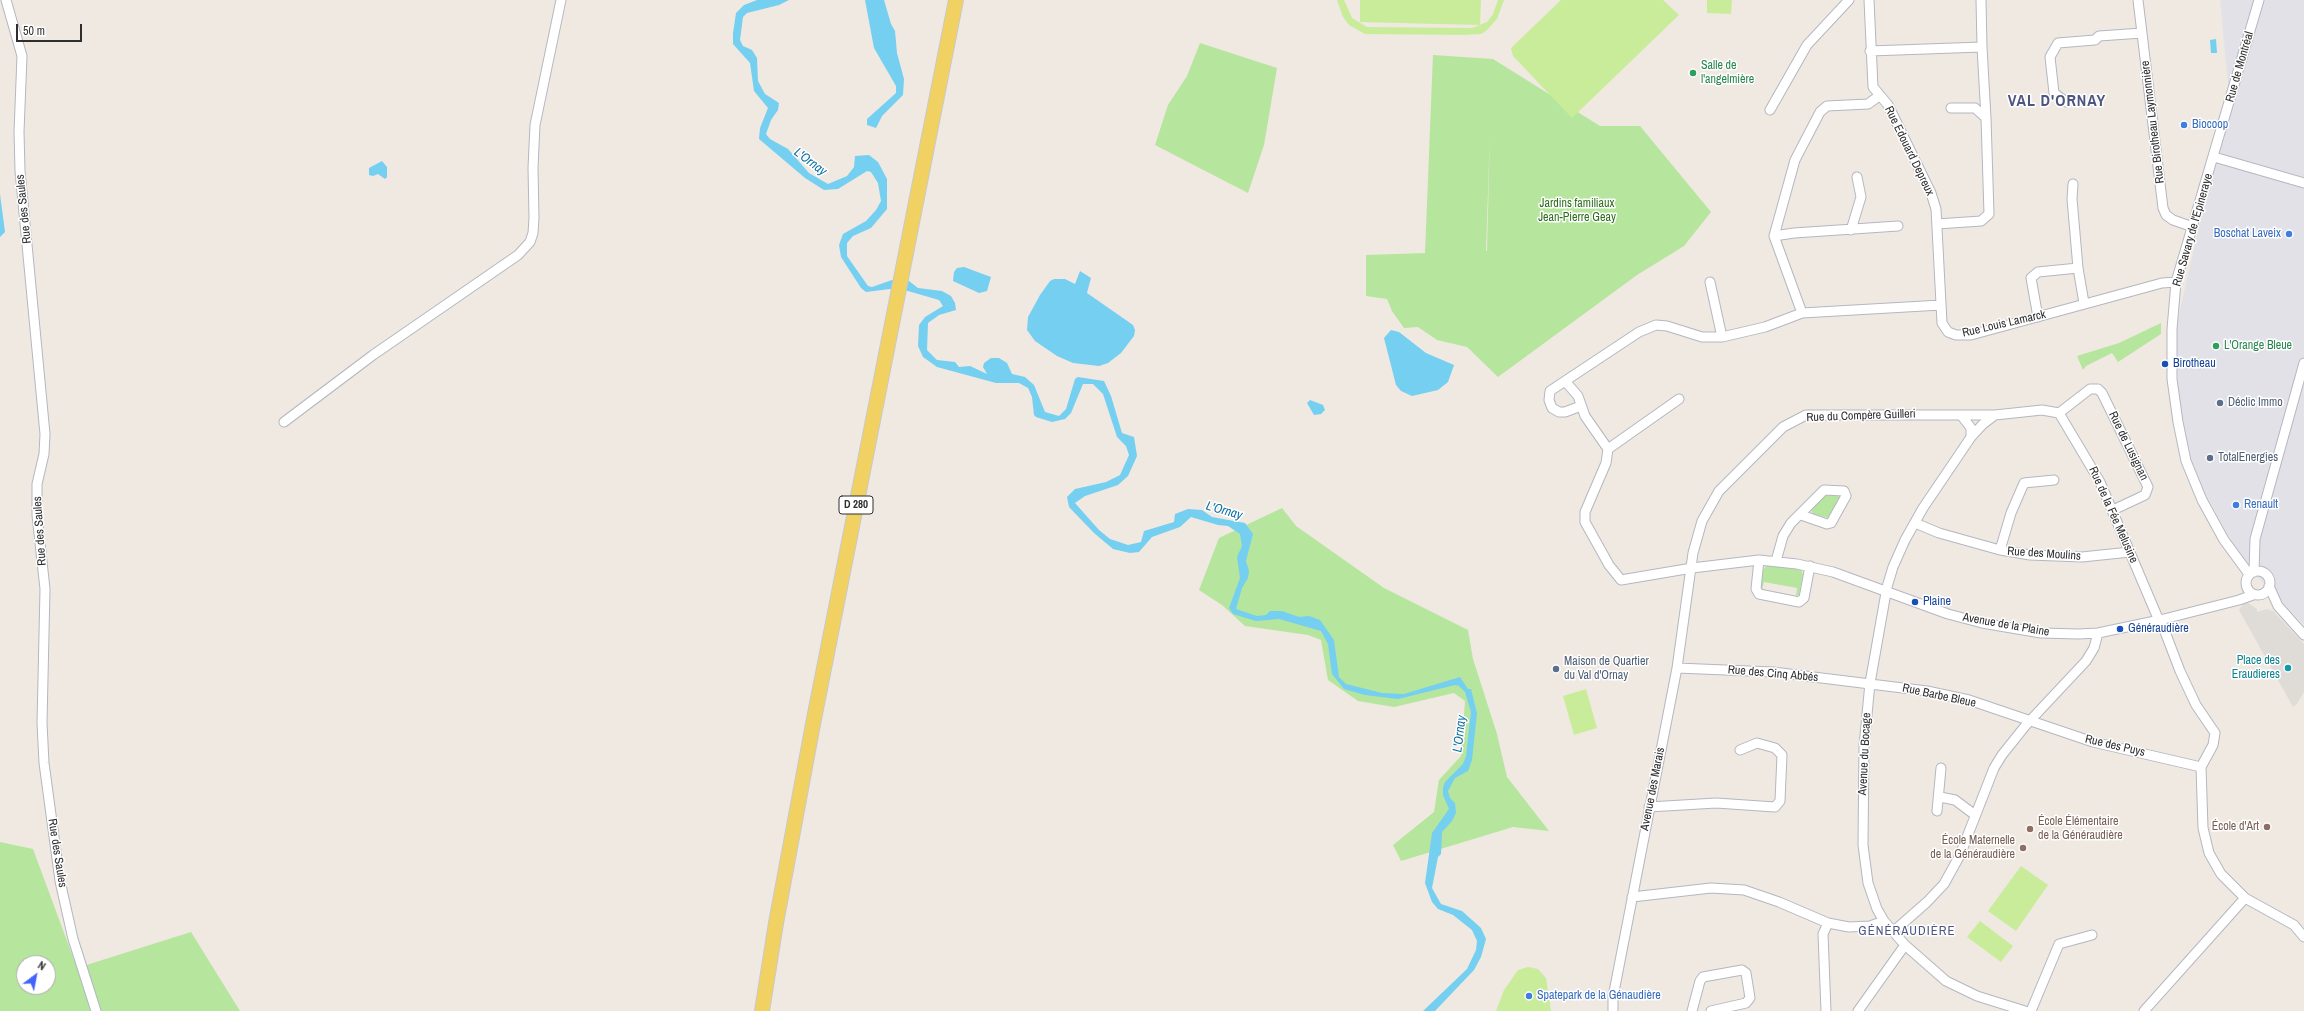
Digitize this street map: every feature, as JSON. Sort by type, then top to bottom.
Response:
[{"type":"main road","name":"D 280","points":[[762,1011],[776,923],[812,732],[956,0]]},
{"type":"street","name":"Rue des Saules","points":[[6,0],[22,56],[19,132],[20,171],[45,434],[44,454],[37,484],[37,515],[46,589],[42,723],[44,763],[60,881],[73,939],[96,1011]]},
{"type":"street","points":[[284,422],[373,355],[518,255],[530,242],[533,233],[534,218],[533,168],[535,125],[561,0]]},
{"type":"street","points":[[1770,110],[1807,45],[1849,0]]},
{"type":"street","name":"Rue Edouard Depreux","points":[[1869,0],[1870,51],[1873,87],[1888,105],[1931,193],[1936,209],[1941,305]]},
{"type":"street","points":[[1937,224],[1981,221],[1989,214],[1981,0]]},
{"type":"street","name":"Rue Birotheau Laymonnière","points":[[2138,0],[2163,208],[2166,215],[2173,220],[2193,227]]},
{"type":"street","name":"Rue de Montréal","points":[[2214,157],[2259,0]]},
{"type":"street","points":[[2066,102],[2054,93],[2050,57],[2058,43],[2094,40],[2100,36],[2142,33]]},
{"type":"street","points":[[1870,51],[1982,47]]},
{"type":"street","points":[[1802,313],[1774,236],[1795,160],[1820,112],[1827,106],[1868,104],[1879,96]]},
{"type":"street","points":[[1951,108],[1975,108],[1986,118]]},
{"type":"street","points":[[2214,157],[2304,183]]},
{"type":"street","name":"Rue Savary de l'Epineraye","points":[[2214,157],[2176,282],[2172,329],[2172,379],[2178,422],[2186,461],[2202,500],[2224,540],[2251,573]]},
{"type":"street","points":[[1851,230],[1861,197],[1857,178]]},
{"type":"street","points":[[2073,184],[2072,199],[2078,268],[2084,303]]},
{"type":"street","points":[[1774,236],[1794,233],[1898,226]]},
{"type":"street","points":[[2038,317],[2031,278],[2038,272],[2078,268]]},
{"type":"street","points":[[1710,282],[1722,337]]},
{"type":"street","name":"Rue Louis Lamarck","points":[[1941,305],[1942,323],[1948,332],[1956,336],[1971,335],[2084,303],[2162,283],[2176,282]]},
{"type":"street","points":[[1581,406],[1565,412],[1558,412],[1552,408],[1549,400],[1550,391],[1639,332],[1656,325],[1702,337],[1722,337],[1765,327],[1802,313],[1941,305]]},
{"type":"street","points":[[2231,602],[2245,586],[2251,573],[2254,539],[2304,363]]},
{"type":"street","points":[[1565,381],[1578,396],[1581,406],[1608,449],[1679,399]]},
{"type":"street","name":"Rue de Lusignan","points":[[2059,413],[2090,389],[2098,389],[2102,393],[2148,487],[2145,496],[2113,510]]},
{"type":"street","points":[[1995,415],[2042,410],[2059,413]]},
{"type":"street","name":"Rue de la Fée Melusine","points":[[2059,413],[2088,458],[2113,510],[2180,671],[2196,704],[2215,733],[2213,745],[2201,767]]},
{"type":"street","points":[[1960,415],[1971,428],[1971,437]]},
{"type":"street","name":"Rue du Compère Guilleri","points":[[1692,568],[1693,554],[1702,521],[1719,491],[1782,426],[1806,416],[1995,415]]},
{"type":"street","name":"Avenue du Bocage","points":[[1995,415],[1983,424],[1971,437],[1915,523],[1893,567],[1870,683],[1864,746],[1863,845],[1868,883],[1877,909],[1884,921],[1905,945],[1946,981],[1977,996],[2025,1011]]},
{"type":"street","name":"Avenue de la Plaine","points":[[1608,449],[1609,456],[1585,512],[1585,522],[1613,572],[1621,580],[1692,568],[1760,560],[1776,561],[1810,566],[1948,614],[1982,623],[2041,633],[2098,633],[2160,620],[2257,595]]},
{"type":"street","points":[[2000,550],[2011,513],[2024,483],[2054,480]]},
{"type":"street","points":[[1776,561],[1783,536],[1801,515],[1824,490],[1844,491],[1846,496],[1831,523],[1827,524],[1801,515]]},
{"type":"street","name":"Rue des Moulins","points":[[1915,523],[1939,533],[2000,550],[2030,555],[2082,557],[2130,552]]},
{"type":"street","points":[[2254,550],[2264,573],[2269,579],[2269,586],[2278,606],[2304,635]]},
{"type":"street","points":[[1760,560],[1756,589],[1759,594],[1799,602],[1804,598],[1810,566]]},
{"type":"street","name":"Avenue des Marais","points":[[1613,1011],[1613,997],[1677,668],[1677,658],[1692,568]]},
{"type":"street","points":[[2251,573],[2264,573]]},
{"type":"street","points":[[2245,586],[2257,595],[2278,606]]},
{"type":"street","points":[[2257,595],[2266,592],[2269,586]]},
{"type":"street","points":[[1894,931],[1927,902],[1944,884],[1960,855],[1975,815],[2002,755],[2086,661],[2094,648],[2098,633]]},
{"type":"street","name":"Rue des Cinq Abbés","points":[[1677,668],[1773,672],[1870,683]]},
{"type":"street","name":"Rue Barbe Bleue","points":[[1870,683],[1928,691],[1969,700],[2030,722]]},
{"type":"street","name":"Rue des Puys","points":[[2030,722],[2093,742],[2201,767]]},
{"type":"street","points":[[1649,808],[1716,803],[1775,807],[1780,801],[1782,755],[1775,748],[1757,743],[1740,750]]},
{"type":"street","points":[[2201,767],[2203,828],[2209,853],[2221,874],[2245,898],[2294,925],[2304,937]]},
{"type":"street","points":[[1937,811],[1940,797],[1942,768]]},
{"type":"street","points":[[1940,797],[1955,800],[1975,815]]},
{"type":"street","points":[[1632,897],[1710,888],[1744,890],[1779,902],[1828,923],[1849,928],[1870,926],[1884,921]]},
{"type":"street","points":[[2144,1011],[2245,898]]},
{"type":"street","points":[[1826,1011],[1823,934],[1828,923]]},
{"type":"street","points":[[2031,1011],[2059,944],[2092,935]]},
{"type":"street","points":[[1858,1011],[1905,945]]},
{"type":"street","points":[[1692,1011],[1700,981],[1703,977],[1742,970],[1746,973],[1750,998],[1746,1003],[1711,1011]]},
{"type":"shaded area","points":[[2220,0],[2304,0],[2304,625],[2243,562],[2183,453],[2175,332],[2229,95]]},
{"type":"shaded area","name":"Place des Eraudieres","points":[[2245,601],[2257,609],[2257,612],[2267,609],[2273,611],[2304,644],[2304,692],[2297,704],[2293,707],[2239,610]]},
{"type":"green space","points":[[1337,0],[1344,0],[1352,18],[1367,27],[1472,28],[1487,22],[1493,14],[1498,0],[1504,0],[1497,19],[1486,31],[1481,34],[1462,35],[1365,34],[1349,25],[1343,17]]},
{"type":"green space","points":[[1360,0],[1481,0],[1480,25],[1360,22]]},
{"type":"green space","points":[[1561,0],[1663,0],[1679,15],[1572,118],[1513,56],[1511,48]]},
{"type":"green space","points":[[1707,0],[1732,0],[1731,14],[1707,13]]},
{"type":"green space","points":[[1200,43],[1277,68],[1264,145],[1248,193],[1155,145],[1168,105],[1187,76]]},
{"type":"green space","name":"Jardins familiaux Jean-Pierre Geay","points":[[1433,55],[1493,59],[1600,126],[1640,126],[1711,212],[1684,246],[1637,275],[1498,377],[1467,347],[1437,340],[1418,327],[1404,328],[1392,311],[1387,299],[1366,296],[1366,255],[1425,253]],"holes":[[[1490,133],[1487,251],[1486,251]]]},
{"type":"green space","points":[[2161,323],[2161,334],[2118,362],[2112,353],[2086,366],[2083,370],[2077,356],[2119,343]]},
{"type":"green space","points":[[1836,494],[1841,498],[1829,518],[1813,514],[1811,510],[1824,496]]},
{"type":"green space","points":[[1282,508],[1296,526],[1384,588],[1468,630],[1473,659],[1497,734],[1507,777],[1549,831],[1513,827],[1401,861],[1393,845],[1434,812],[1439,780],[1461,756],[1465,701],[1454,693],[1394,707],[1358,701],[1328,680],[1321,640],[1308,635],[1245,626],[1222,605],[1199,590],[1219,538]]},
{"type":"green space","points":[[1768,565],[1801,570],[1803,575],[1799,595],[1796,596],[1797,588],[1764,582],[1762,590],[1760,586],[1762,570]]},
{"type":"green space","points":[[1586,689],[1597,728],[1574,735],[1563,696]]},
{"type":"green space","points":[[0,842],[33,849],[77,968],[191,932],[240,1011],[0,1011]]},
{"type":"green space","points":[[2021,866],[2048,885],[2016,931],[1988,911]]},
{"type":"green space","points":[[1980,921],[2013,946],[2001,962],[1967,937]]},
{"type":"green space","points":[[1528,967],[1538,969],[1546,978],[1551,1011],[1496,1011],[1504,990],[1518,970]]},
{"type":"water","points":[[757,0],[789,0],[779,5],[747,13],[743,17],[740,40],[743,46],[752,50],[757,58],[758,81],[765,94],[779,103],[778,110],[771,120],[766,134],[770,139],[788,149],[809,173],[828,184],[847,176],[854,167],[855,156],[869,155],[878,162],[887,179],[887,209],[871,228],[853,236],[847,243],[847,256],[868,286],[872,287],[892,280],[909,281],[918,288],[942,291],[951,296],[955,303],[956,310],[939,315],[928,323],[927,350],[937,360],[955,362],[959,367],[970,366],[987,374],[983,367],[984,363],[991,358],[999,358],[1007,363],[1012,374],[1025,377],[1034,385],[1045,412],[1059,416],[1066,409],[1075,379],[1078,377],[1104,381],[1111,396],[1122,433],[1134,437],[1137,456],[1128,476],[1118,485],[1085,496],[1075,503],[1099,530],[1110,539],[1128,545],[1141,542],[1144,531],[1174,522],[1175,514],[1188,509],[1202,510],[1212,517],[1245,523],[1253,534],[1246,561],[1249,571],[1248,578],[1242,588],[1236,609],[1257,616],[1266,615],[1270,611],[1282,611],[1299,617],[1309,616],[1320,620],[1334,640],[1339,677],[1346,684],[1382,693],[1404,694],[1460,677],[1468,689],[1471,689],[1477,713],[1472,760],[1468,771],[1455,778],[1448,791],[1450,798],[1455,803],[1456,813],[1452,821],[1442,832],[1441,854],[1438,857],[1432,888],[1441,904],[1462,911],[1481,928],[1486,939],[1481,957],[1474,970],[1435,1011],[1423,1011],[1467,969],[1476,950],[1477,941],[1472,930],[1453,915],[1438,909],[1432,902],[1425,883],[1432,833],[1449,809],[1443,795],[1443,787],[1445,782],[1463,764],[1466,756],[1471,712],[1465,692],[1459,686],[1455,685],[1398,699],[1365,695],[1344,689],[1332,674],[1328,644],[1321,631],[1279,619],[1256,621],[1233,614],[1229,608],[1240,578],[1237,557],[1242,546],[1240,534],[1228,526],[1218,525],[1191,517],[1180,527],[1152,537],[1139,552],[1130,553],[1113,549],[1094,533],[1069,507],[1067,497],[1075,489],[1106,482],[1120,475],[1129,455],[1126,446],[1117,437],[1103,394],[1093,384],[1083,384],[1071,413],[1065,419],[1052,422],[1036,417],[1034,415],[1032,397],[1028,388],[1019,383],[996,383],[937,367],[923,357],[918,346],[919,325],[925,317],[943,306],[939,300],[908,291],[890,289],[866,292],[861,288],[841,257],[839,245],[843,234],[866,221],[876,210],[881,201],[878,183],[871,172],[867,171],[838,189],[824,190],[805,178],[759,139],[760,128],[768,108],[754,91],[750,63],[733,44],[736,13],[744,5]]},
{"type":"water","points":[[865,0],[884,0],[891,24],[895,31],[897,53],[904,79],[903,95],[882,116],[876,128],[867,125],[867,119],[896,93],[896,86],[874,48]]},
{"type":"water","points":[[2216,39],[2217,53],[2211,53],[2210,40]]},
{"type":"water","points":[[382,161],[387,167],[387,177],[385,179],[378,174],[373,176],[369,175],[369,168]]},
{"type":"water","points":[[0,194],[5,232],[0,237]]},
{"type":"water","points":[[964,267],[991,277],[987,291],[979,293],[953,281],[954,272],[957,268]]},
{"type":"water","points":[[1080,271],[1091,278],[1087,293],[1133,325],[1135,330],[1134,336],[1121,353],[1108,363],[1099,366],[1073,363],[1057,356],[1035,341],[1027,330],[1028,317],[1040,295],[1050,281],[1054,279],[1065,279],[1075,284]]},
{"type":"water","points":[[1391,330],[1399,332],[1426,353],[1454,365],[1448,382],[1438,390],[1412,396],[1401,391],[1396,385],[1384,338]]},
{"type":"water","points":[[1310,400],[1323,405],[1325,410],[1321,414],[1314,415],[1307,403]]},
{"type":"place","name":"Salle de l'angelmière","points":[[1693,73]]},
{"type":"place","name":"Biocoop","points":[[2184,125]]},
{"type":"place","name":"Boschat Laveix","points":[[2289,234]]},
{"type":"place","name":"L'Orange Bleue","points":[[2216,346]]},
{"type":"place","name":"Birotheau","points":[[2165,364]]},
{"type":"place","name":"Déclic Immo","points":[[2220,403]]},
{"type":"place","name":"TotalEnergies","points":[[2210,458]]},
{"type":"place","name":"Renault","points":[[2236,505]]},
{"type":"place","name":"Plaine","points":[[1915,602]]},
{"type":"place","name":"Généraudière","points":[[2120,629]]},
{"type":"place","name":"Place des Eraudieres","points":[[2288,668]]},
{"type":"place","name":"Maison de Quartier du Val d'Ornay","points":[[1556,669]]},
{"type":"place","name":"École d'Art","points":[[2267,827]]},
{"type":"place","name":"École Élémentaire de la Généraudière","points":[[2030,829]]},
{"type":"place","name":"École Maternelle de la Généraudière","points":[[2023,848]]},
{"type":"place","name":"Spatepark de la Génaudière","points":[[1529,996]]},
{"type":"district","name":"VAL D'ORNAY","points":[[2057,102]]},
{"type":"district","name":"GÉNÉRAUDIÈRE","points":[[1907,932]]},
{"type":"water label","name":"L'Ornay","points":[[810,162]]},
{"type":"water label","name":"L'Ornay","points":[[1224,511]]},
{"type":"water label","name":"L'Ornay","points":[[1460,734]]}]
